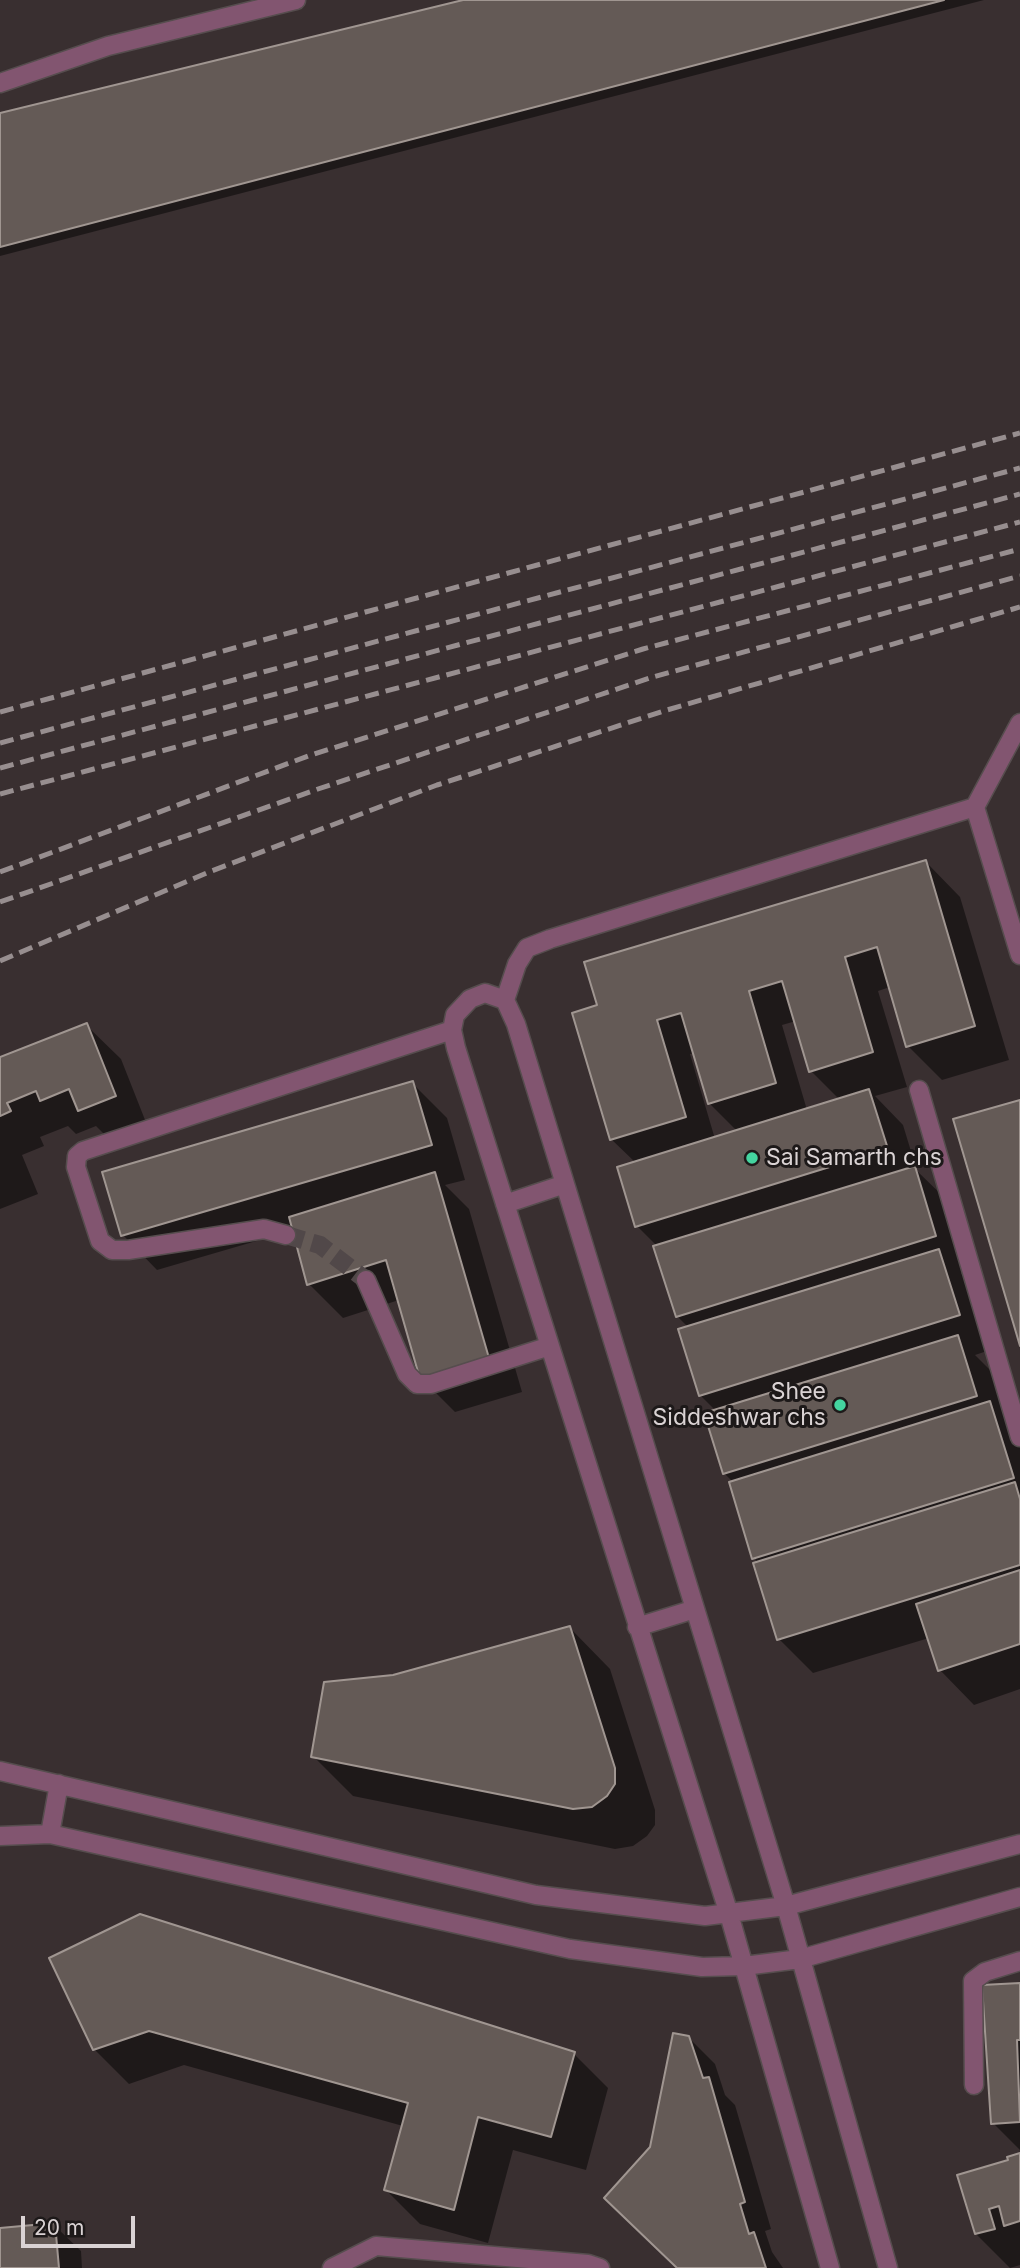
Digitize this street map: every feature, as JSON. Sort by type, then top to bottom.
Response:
[{"type":"street","points":[[0,83],[108,46],[296,0]]},
{"type":"street","points":[[888,2268],[786,1906],[516,1024],[505,1000],[517,964],[527,948],[975,807],[1020,723]]},
{"type":"street","points":[[975,807],[1020,955]]},
{"type":"street","points":[[505,1000],[485,993],[470,999],[454,1015],[452,1030],[729,1914],[830,2268]]},
{"type":"street","points":[[286,1235],[264,1229],[128,1251],[112,1250],[100,1241],[75,1167],[77,1156],[83,1151],[452,1030]]},
{"type":"street","points":[[919,1090],[1020,1437]]},
{"type":"street","points":[[505,1204],[565,1184]]},
{"type":"street","points":[[366,1280],[407,1374],[417,1384],[431,1384],[550,1346]]},
{"type":"street","points":[[637,1627],[695,1609]]},
{"type":"street","points":[[0,1770],[536,1895],[705,1916],[786,1906],[1020,1844]]},
{"type":"street","points":[[50,1834],[59,1784]]},
{"type":"street","points":[[0,1836],[50,1834],[570,1949],[702,1967],[744,1966],[800,1959],[1020,1897]]},
{"type":"street","points":[[974,2085],[973,1981],[985,1972],[1020,1962]]},
{"type":"street","points":[[332,2268],[376,2246],[589,2264],[600,2268]]},
{"type":"building","points":[[463,0],[944,0],[0,247],[0,113]]},
{"type":"building","points":[[926,860],[975,1026],[906,1047],[877,947],[845,957],[873,1052],[809,1072],[782,981],[749,991],[776,1083],[708,1104],[681,1013],[657,1020],[686,1117],[610,1140],[572,1013],[597,1005],[584,962]]},
{"type":"building","points":[[87,1023],[116,1096],[78,1111],[69,1089],[40,1101],[36,1091],[7,1103],[11,1111],[0,1116],[0,1057]]},
{"type":"building","points":[[413,1081],[432,1145],[121,1236],[102,1172]]},
{"type":"building","name":"Sai Samarth chs","points":[[869,1089],[888,1149],[635,1227],[617,1167]]},
{"type":"building","points":[[1020,1100],[1020,1346],[953,1119]]},
{"type":"building","points":[[915,1166],[936,1236],[676,1317],[653,1246]]},
{"type":"building","points":[[435,1172],[489,1358],[420,1379],[386,1260],[307,1285],[289,1217]]},
{"type":"building","points":[[939,1249],[960,1315],[699,1396],[678,1329]]},
{"type":"building","name":"Shee Siddeshwar chs","points":[[958,1335],[977,1396],[723,1474],[704,1413]]},
{"type":"building","points":[[990,1401],[1014,1478],[752,1559],[729,1482]]},
{"type":"building","points":[[1015,1482],[1020,1499],[1020,1565],[777,1640],[753,1563]]},
{"type":"building","points":[[1020,1570],[1020,1644],[938,1671],[916,1604]]},
{"type":"building","points":[[570,1626],[615,1768],[615,1784],[607,1796],[592,1807],[573,1809],[311,1757],[324,1682],[393,1675]]},
{"type":"building","points":[[140,1914],[575,2052],[551,2137],[478,2117],[454,2210],[384,2190],[408,2103],[149,2031],[93,2050],[49,1958]]},
{"type":"building","points":[[1020,1983],[1020,2040],[1017,2040],[1020,2122],[991,2124],[982,1985]]},
{"type":"building","points":[[673,2033],[689,2036],[703,2078],[709,2077],[745,2202],[740,2204],[749,2234],[754,2232],[766,2268],[677,2268],[604,2198],[650,2147]]},
{"type":"building","points":[[1020,2153],[1020,2221],[1004,2226],[999,2206],[989,2209],[995,2229],[975,2234],[957,2175],[1008,2160],[1007,2157]]},
{"type":"building","points":[[55,2223],[59,2268],[0,2268],[0,2228]]},
{"type":"tunnel","points":[[286,1235],[320,1245],[366,1280]]},
{"type":"railway","points":[[0,712],[1020,433]]},
{"type":"railway","points":[[0,743],[1020,468]]},
{"type":"railway","points":[[0,768],[1020,494]]},
{"type":"railway","points":[[0,794],[1020,522]]},
{"type":"railway","points":[[0,872],[308,756],[643,649],[1020,549]]},
{"type":"railway","points":[[0,902],[318,789],[653,677],[1020,576]]},
{"type":"railway","points":[[0,961],[209,872],[437,785],[667,710],[1020,607]]},
{"type":"place","name":"Sai Samarth chs","points":[[752,1158]]},
{"type":"place","name":"Shee Siddeshwar chs","points":[[840,1405]]}]
